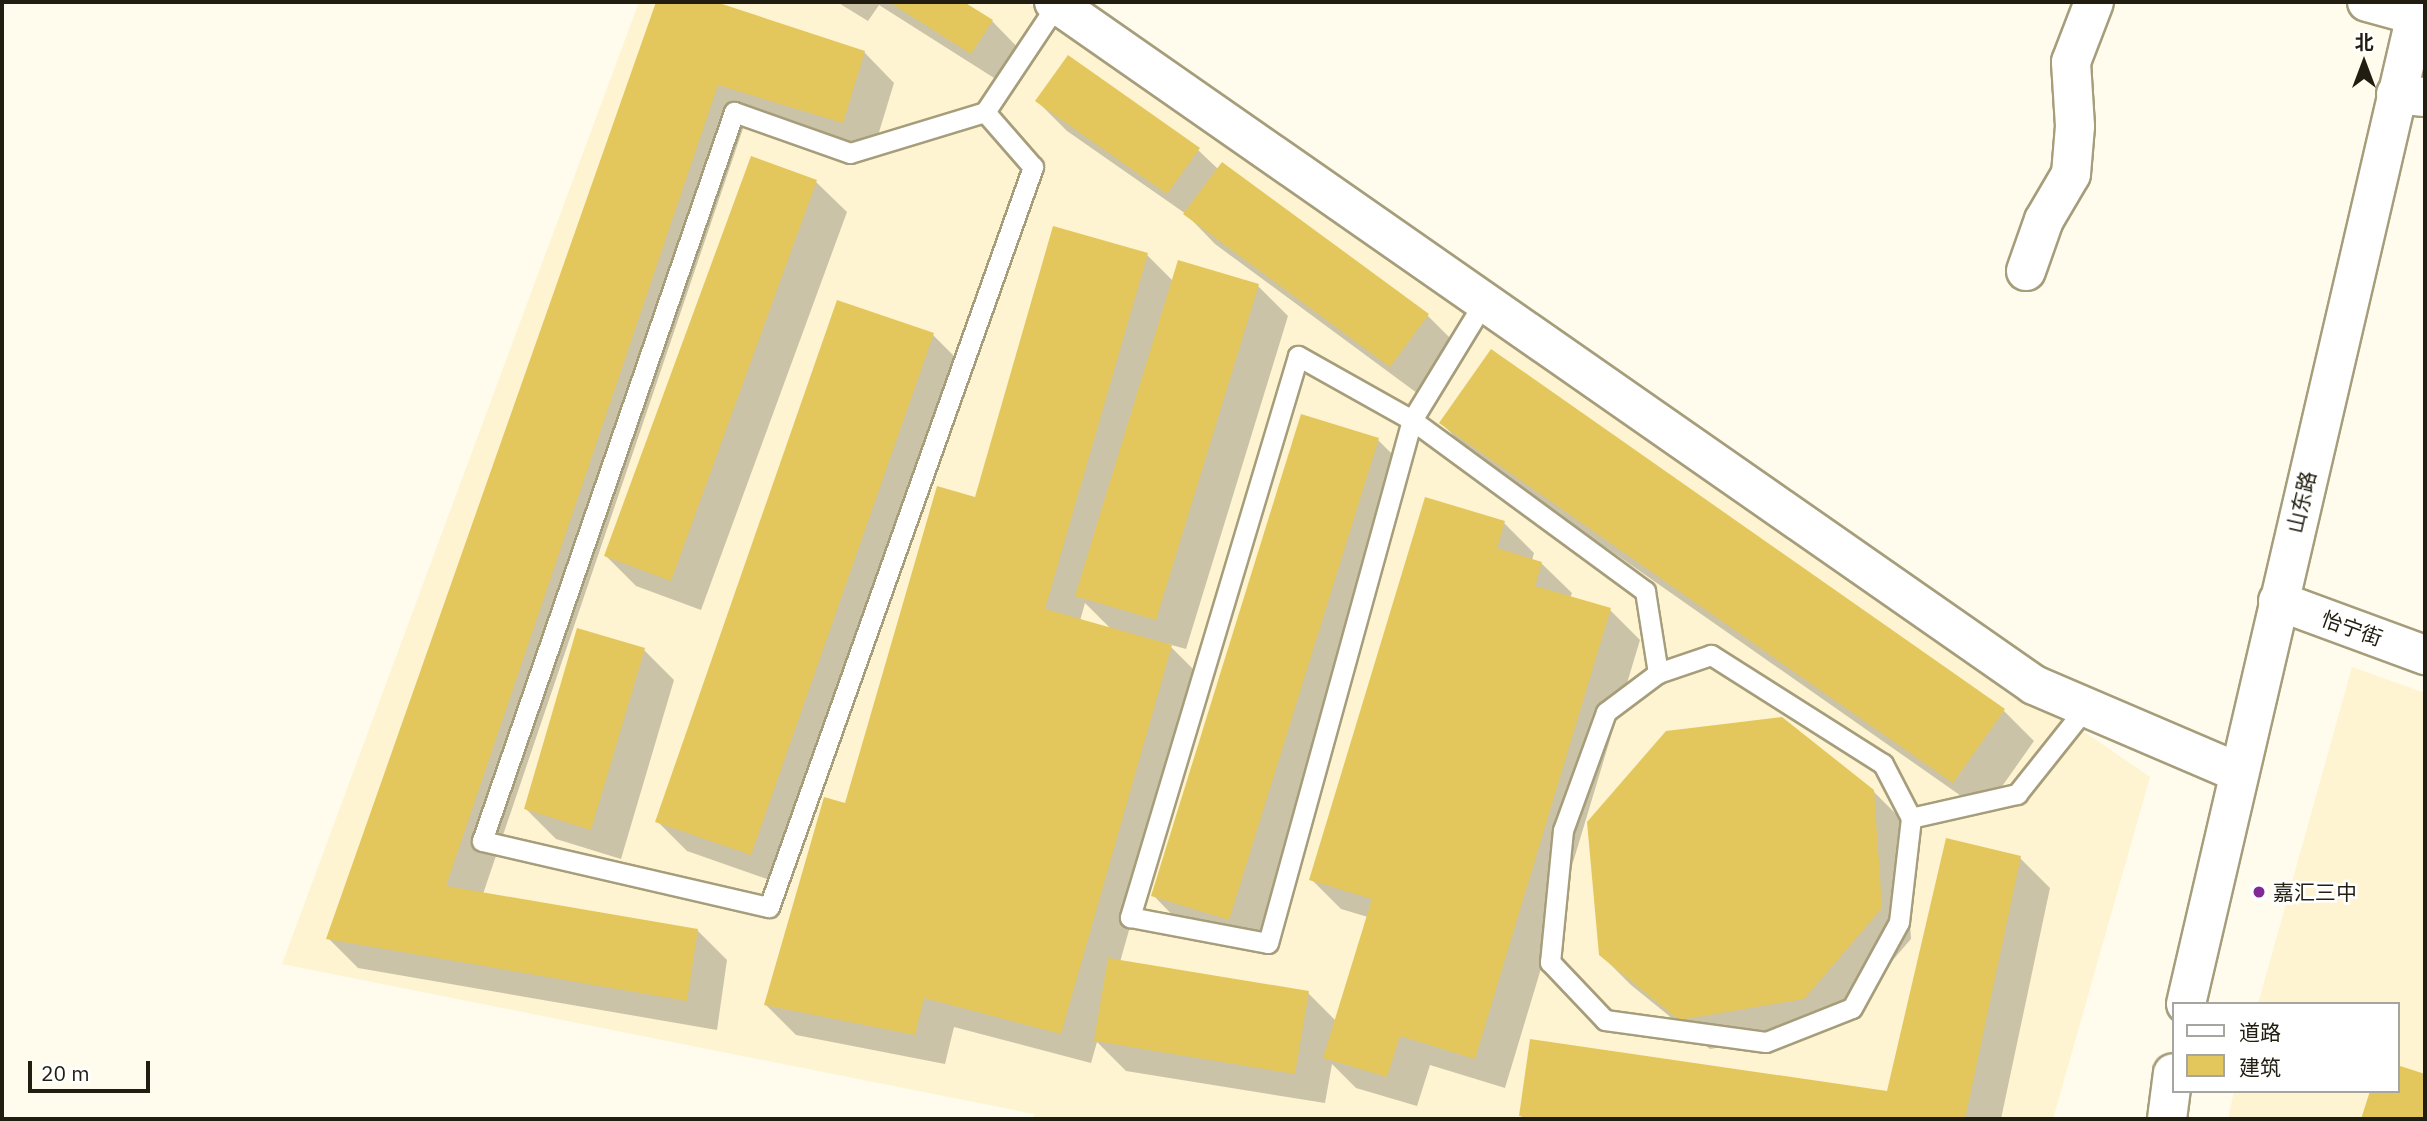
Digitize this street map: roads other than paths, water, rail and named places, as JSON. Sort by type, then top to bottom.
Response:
[{"type":"street","points":[[2026,271],[2044,220],[2071,174],[2075,126],[2071,62],[2094,2]]},
{"type":"street","points":[[2367,2],[2417,8]]},
{"type":"street","points":[[1055,3],[2034,685],[2239,773]]},
{"type":"street","name":"山东路","points":[[2186,1002],[2278,601],[2411,96],[2417,8]]},
{"type":"street","name":"怡宁街","points":[[2278,601],[2425,655]]},
{"type":"street","points":[[2167,1119],[2172,1081]]},
{"type":"lane","points":[[985,112],[1033,167],[769,907],[482,841],[734,112],[850,153],[985,112],[1055,3]]},
{"type":"lane","points":[[1485,302],[1412,420],[1268,943],[1130,917],[1298,356],[1412,420],[1645,592],[1658,673]]},
{"type":"lane","points":[[1712,656],[1883,764],[1911,818],[1899,922],[1852,1007],[1766,1042],[1605,1020],[1550,962],[1563,831],[1606,712],[1658,673],[1712,656]]},
{"type":"lane","points":[[1911,818],[2017,794],[2087,706]]},
{"type":"place","name":"嘉汇三中","points":[[2259,892]]}]
